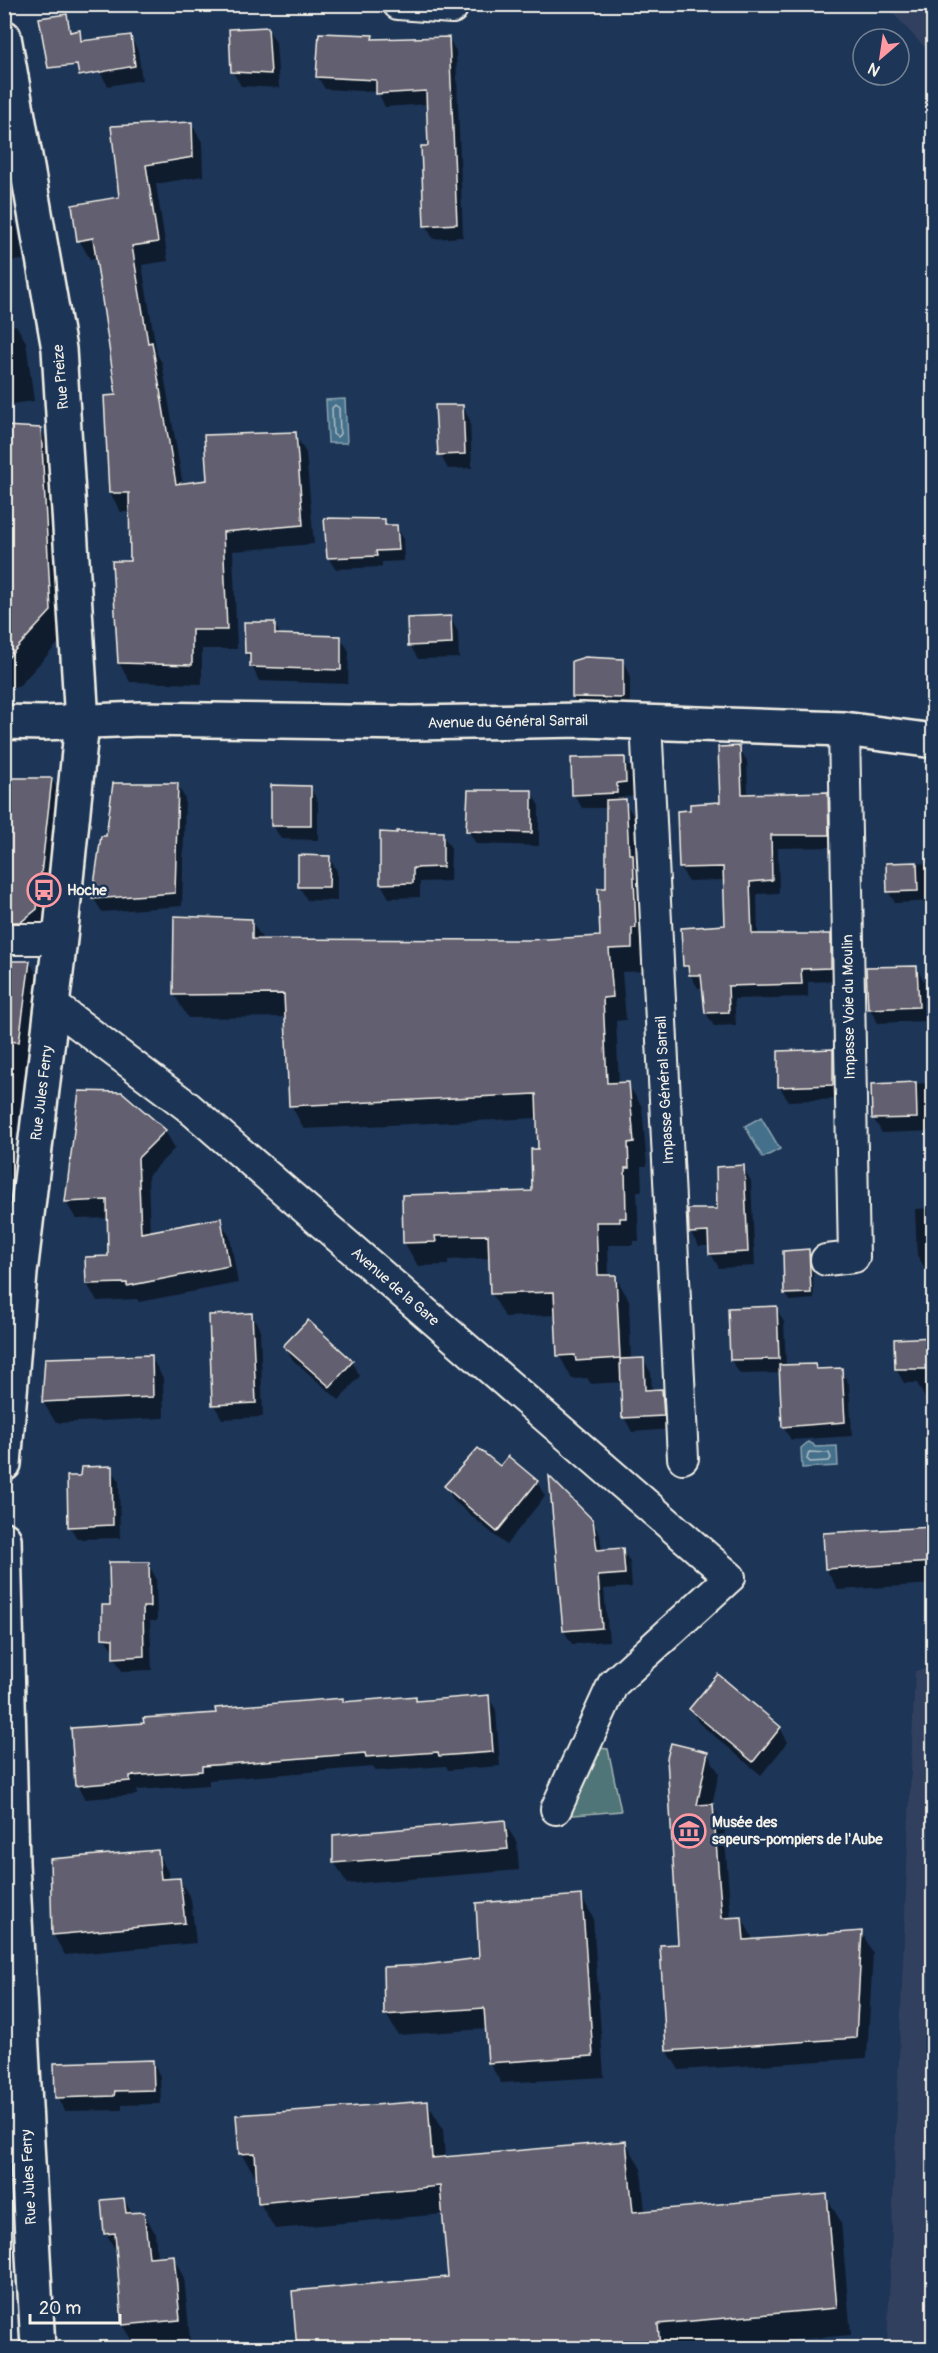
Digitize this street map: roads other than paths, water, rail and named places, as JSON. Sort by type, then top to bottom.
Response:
[{"type":"street","points":[[398,4],[452,8]]},
{"type":"street","name":"Rue Preize","points":[[4,38],[59,349],[82,722]]},
{"type":"street","name":"Avenue du Général Sarrail","points":[[4,722],[141,719],[411,723],[552,720],[844,729],[933,741]]},
{"type":"street","name":"Rue Jules Ferry","points":[[4,1464],[12,1272],[53,1005],[82,722]]},
{"type":"street","name":"Impasse Général Sarrail","points":[[646,722],[683,1458]]},
{"type":"street","name":"Impasse Voie du Moulin","points":[[826,1260],[854,1257],[844,729]]},
{"type":"street","points":[[4,939],[60,939]]},
{"type":"street","name":"Avenue de la Gare","points":[[53,1005],[187,1106],[730,1577],[613,1684],[556,1809]]},
{"type":"street","name":"Rue Jules Ferry","points":[[4,1539],[8,1863],[38,2349]]},
{"type":"water","points":[[345,399],[347,443],[328,443],[326,400]]},
{"type":"water","points":[[761,1117],[780,1149],[763,1158],[745,1126]]},
{"type":"water","points":[[808,1442],[815,1447],[837,1446],[838,1466],[802,1468],[801,1448]]},
{"type":"place","name":"Hoche","points":[[44,890]]},
{"type":"place","name":"Musée des sapeurs-pompiers de l'Aube","points":[[689,1831]]}]
